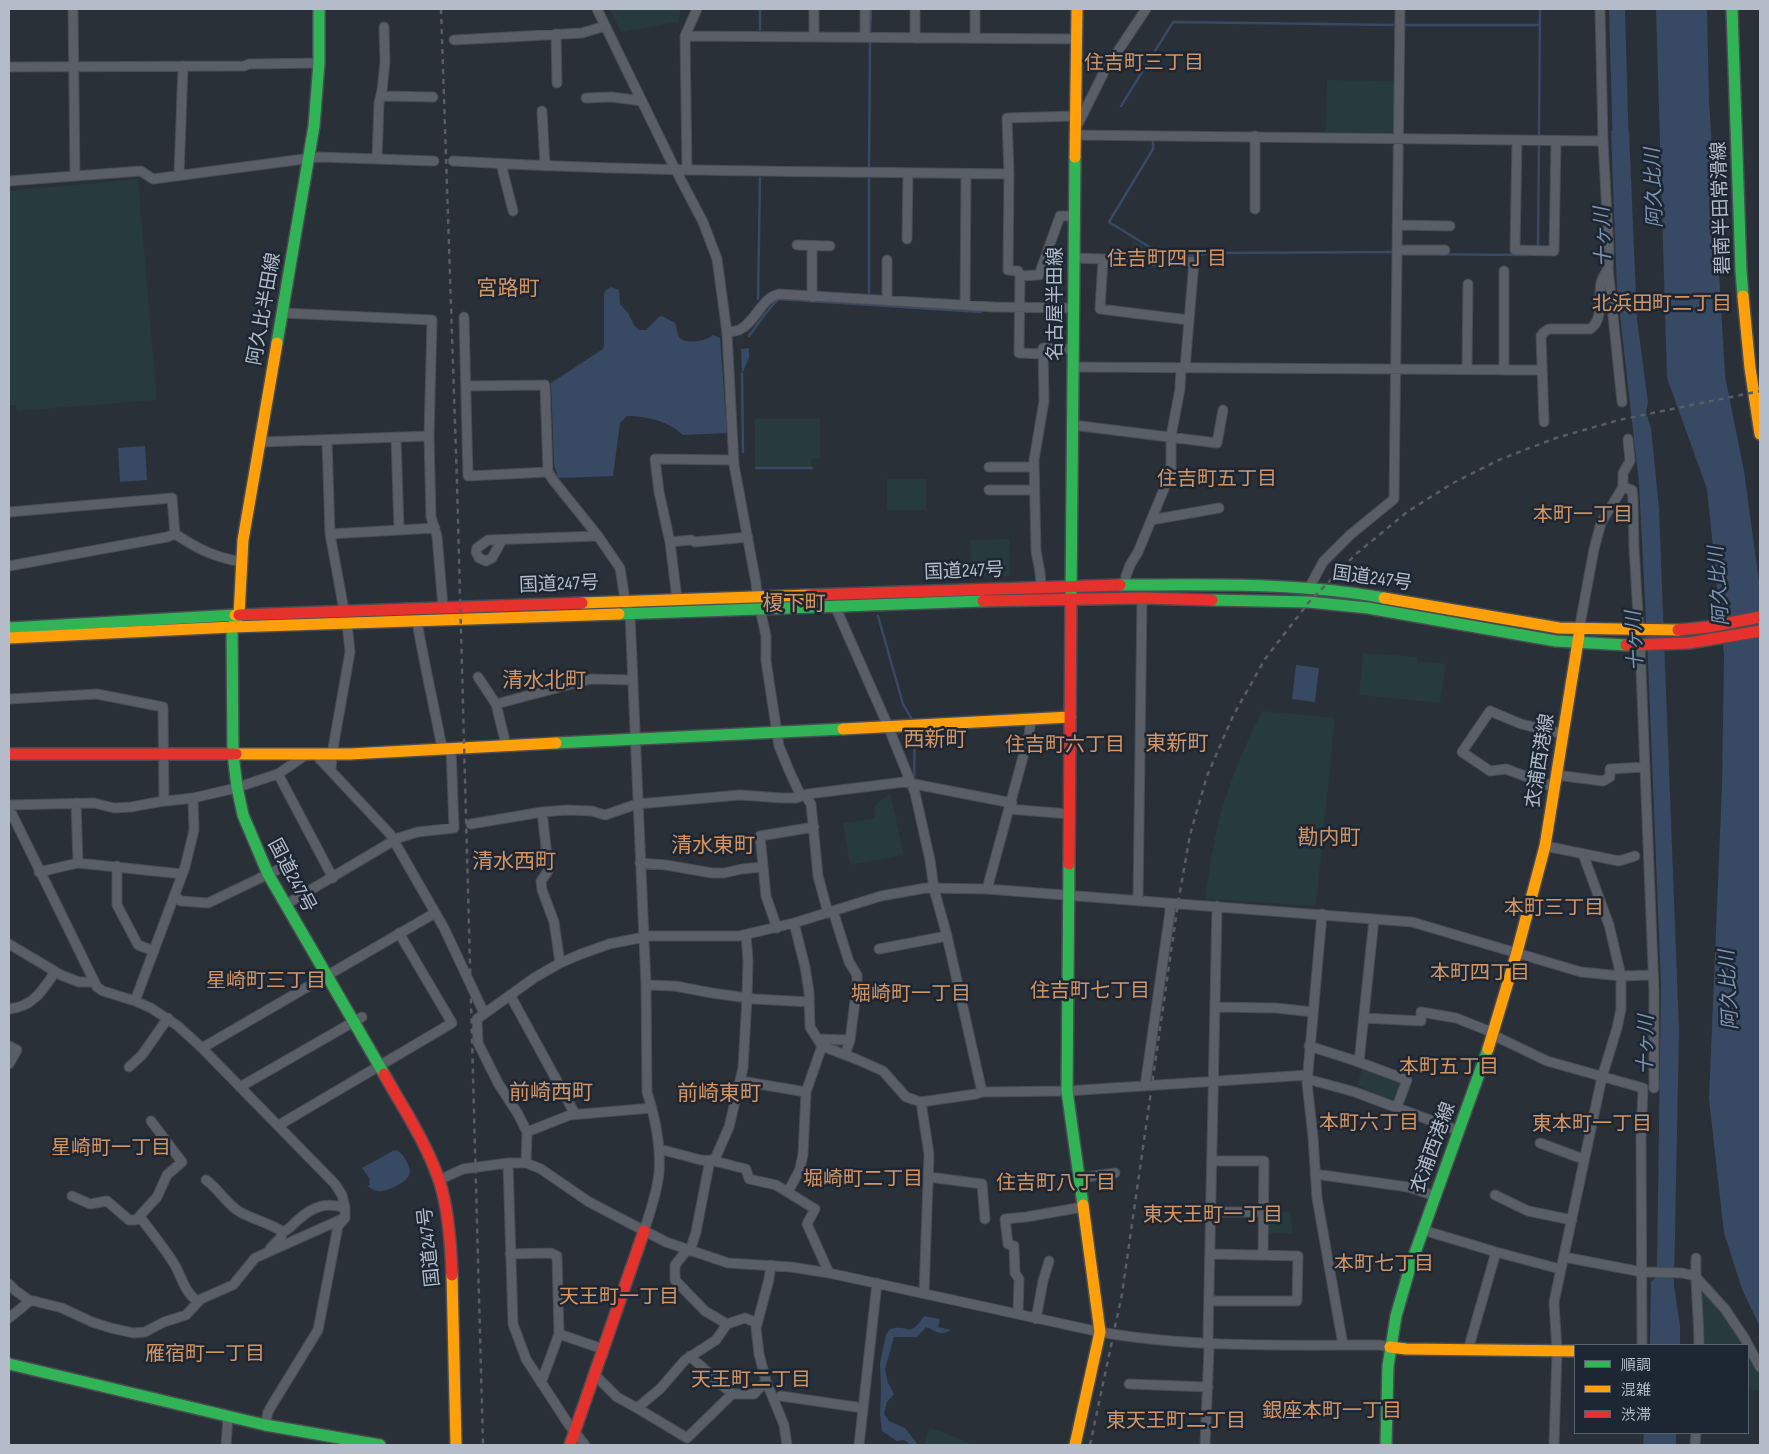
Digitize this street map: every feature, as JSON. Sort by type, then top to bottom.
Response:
[{"type":"main road","name":"阿久比半田線","points":[[238,623],[243,540],[314,126],[319,63],[319,9]]},
{"type":"main road","name":"名古屋半田線","points":[[1077,9],[1067,1091],[1100,1332]]},
{"type":"main road","name":"碧南半田常滑線","points":[[1732,9],[1741,271],[1755,366],[1760,434]]},
{"type":"main road","name":"国道247号","points":[[238,623],[344,610],[1125,584],[1232,585],[1352,592],[1579,630],[1677,631],[1760,617]]},
{"type":"main road","name":"国道247号","points":[[238,623],[347,624],[835,606],[1142,598],[1309,602],[1368,608],[1556,641],[1642,645],[1678,644],[1760,631]]},
{"type":"main road","name":"国道247号","points":[[238,623],[238,754],[242,785],[254,813],[272,872],[357,1020],[422,1121],[458,1220],[461,1249],[467,1445]]},
{"type":"main road","points":[[9,628],[238,623]]},
{"type":"main road","points":[[9,638],[238,623]]},
{"type":"main road","name":"衣浦西港線","points":[[1386,1445],[1390,1347],[1405,1282],[1494,1034],[1517,952],[1545,846],[1579,630]]},
{"type":"main road","points":[[9,754],[332,754],[1070,717]]},
{"type":"main road","name":"国道247号","points":[[443,1177],[451,1250],[456,1445]]},
{"type":"main road","points":[[570,1445],[644,1231]]},
{"type":"main road","points":[[1074,1445],[1100,1332]]},
{"type":"main road","points":[[1390,1347],[1406,1349],[1574,1351]]},
{"type":"main road","points":[[9,1364],[228,1417],[380,1445]]},
{"type":"street","points":[[73,9],[75,175]]},
{"type":"street","points":[[597,9],[703,222],[717,259],[726,333],[734,465],[757,596]]},
{"type":"street","points":[[687,169],[685,36],[697,9]]},
{"type":"street","points":[[814,9],[814,37]]},
{"type":"street","points":[[865,9],[865,38]]},
{"type":"street","points":[[915,38],[916,9]]},
{"type":"street","points":[[975,9],[975,38]]},
{"type":"street","points":[[1146,9],[1104,72],[1075,132],[1603,141]]},
{"type":"street","points":[[1309,588],[1323,562],[1350,535],[1394,499],[1400,9]]},
{"type":"street","points":[[1600,9],[1608,268],[1622,402]]},
{"type":"street","points":[[454,40],[582,33],[605,26]]},
{"type":"street","points":[[377,160],[379,103],[385,62],[384,27]]},
{"type":"street","points":[[556,34],[557,83]]},
{"type":"street","points":[[685,36],[1077,39]]},
{"type":"street","points":[[9,67],[319,63]]},
{"type":"street","points":[[179,176],[182,66]]},
{"type":"street","points":[[381,96],[433,97]]},
{"type":"street","points":[[586,98],[612,97],[642,101]]},
{"type":"street","points":[[542,111],[546,166]]},
{"type":"street","points":[[1043,354],[1019,353],[1020,276],[1018,271],[1008,270],[1009,174],[1007,118],[1075,116]]},
{"type":"street","points":[[1254,209],[1255,136]]},
{"type":"street","points":[[1517,140],[1515,250],[1554,251],[1556,141]]},
{"type":"street","points":[[9,181],[140,171],[153,179],[319,157],[434,161]]},
{"type":"street","points":[[453,161],[676,170],[1009,174]]},
{"type":"street","points":[[501,164],[513,211]]},
{"type":"street","points":[[908,173],[908,239]]},
{"type":"street","points":[[965,305],[966,174]]},
{"type":"street","points":[[1020,276],[1039,275],[1060,216],[1074,216]]},
{"type":"street","points":[[1397,225],[1450,226]]},
{"type":"street","points":[[797,245],[830,246]]},
{"type":"street","points":[[812,246],[812,297]]},
{"type":"street","points":[[1397,250],[1445,250]]},
{"type":"street","points":[[1074,258],[1194,262],[1183,368],[1172,436],[1171,472],[1138,552],[1130,565],[1125,584]]},
{"type":"street","points":[[1103,259],[1100,309],[1189,320]]},
{"type":"street","points":[[887,260],[887,300]]},
{"type":"street","points":[[1544,422],[1541,336],[1549,329],[1590,329],[1594,326],[1598,321],[1601,282],[1608,268]]},
{"type":"street","points":[[1504,270],[1504,370]]},
{"type":"street","points":[[1467,369],[1468,284]]},
{"type":"street","points":[[726,333],[738,330],[746,325],[763,305],[775,295],[965,305],[1073,308]]},
{"type":"street","points":[[283,313],[432,320],[429,436],[431,517],[437,536],[443,607]]},
{"type":"street","points":[[464,317],[468,476],[548,472]]},
{"type":"street","points":[[1041,588],[1036,551],[1034,467],[1044,401],[1043,348],[1074,350]]},
{"type":"street","points":[[1074,367],[1542,370]]},
{"type":"street","points":[[466,386],[545,385],[548,472],[598,536],[620,568],[625,600],[630,614],[646,985],[647,1092],[652,1108],[659,1149],[659,1174],[644,1231]]},
{"type":"street","points":[[1073,425],[1217,443],[1223,410]]},
{"type":"street","points":[[261,442],[429,436]]},
{"type":"street","points":[[396,437],[399,529]]},
{"type":"street","points":[[1579,630],[1594,549],[1601,523],[1623,487],[1623,473],[1630,462],[1628,439]]},
{"type":"street","points":[[327,440],[330,534],[344,610]]},
{"type":"street","points":[[677,599],[670,542],[659,492],[655,459],[734,460]]},
{"type":"street","points":[[988,468],[1034,467]]},
{"type":"street","points":[[1623,487],[1632,490],[1634,548],[1642,631]]},
{"type":"street","points":[[989,490],[1034,490]]},
{"type":"street","points":[[9,512],[172,498],[175,534]]},
{"type":"street","points":[[1151,520],[1219,508]]},
{"type":"street","points":[[330,534],[435,528]]},
{"type":"street","points":[[175,534],[198,549],[216,557],[241,562]]},
{"type":"street","points":[[9,566],[168,537],[175,534]]},
{"type":"street","points":[[502,540],[598,536]]},
{"type":"street","points":[[670,542],[691,540],[695,542],[748,537]]},
{"type":"street","points":[[1138,901],[1142,598]]},
{"type":"street","points":[[835,606],[888,726],[915,793],[930,860],[934,890],[947,936],[982,1092]]},
{"type":"street","points":[[760,609],[766,636],[766,661],[780,746],[799,792],[811,804],[818,876],[849,962],[857,975],[850,1040],[845,1054]]},
{"type":"street","points":[[290,903],[398,838],[418,832],[454,828],[447,748],[422,656],[417,621]]},
{"type":"street","points":[[331,771],[332,754],[350,652],[347,624]]},
{"type":"street","points":[[1642,645],[1653,975],[1654,1088]]},
{"type":"street","points":[[478,677],[496,704],[506,745]]},
{"type":"street","points":[[496,704],[591,679],[632,680]]},
{"type":"street","points":[[9,699],[98,694],[163,707],[164,801]]},
{"type":"street","points":[[1563,734],[1521,724],[1490,711],[1462,752],[1490,771],[1506,768],[1555,781],[1603,781],[1610,778],[1610,770],[1645,767]]},
{"type":"street","points":[[987,890],[1029,735],[1031,719]]},
{"type":"street","points":[[266,1425],[272,1405],[318,1330],[338,1226],[345,1218],[342,1195],[279,1125],[202,1048],[168,1018],[135,1001],[103,991],[97,987],[39,872],[9,806],[94,803],[114,808],[193,798],[278,774],[311,754],[331,771],[382,825],[394,842],[435,913],[484,1013]]},
{"type":"street","points":[[278,774],[333,878]]},
{"type":"street","points":[[470,824],[542,812],[592,811],[605,814],[637,804],[721,796],[796,798],[803,795],[854,787],[904,782],[1010,806],[1070,814]]},
{"type":"street","points":[[135,1001],[182,874],[194,830],[193,798]]},
{"type":"street","points":[[76,803],[78,863]]},
{"type":"street","points":[[542,812],[548,864],[548,871],[541,881],[542,890],[554,922],[560,963]]},
{"type":"street","points":[[777,928],[766,896],[760,836],[814,827]]},
{"type":"street","points":[[1545,846],[1619,861],[1635,856]]},
{"type":"street","points":[[1554,1445],[1557,1351],[1554,1302],[1583,1158],[1602,1077],[1621,1009],[1621,976],[1609,925],[1583,854]]},
{"type":"street","points":[[39,872],[78,863],[182,874]]},
{"type":"street","points":[[640,863],[724,873],[762,867]]},
{"type":"street","points":[[116,866],[117,905],[138,945],[154,951]]},
{"type":"street","points":[[174,896],[181,901],[208,903],[272,872]]},
{"type":"street","points":[[526,1163],[527,1132],[498,1083],[478,1043],[476,1019],[534,978],[560,963],[608,944],[649,936],[746,935],[777,928],[882,896],[926,888],[934,890],[987,890],[1217,906],[1412,922],[1581,972],[1621,976],[1653,975]]},
{"type":"street","points":[[1145,1086],[1170,904]]},
{"type":"street","points":[[1205,1445],[1210,1301],[1217,906]]},
{"type":"street","points":[[202,1048],[435,913]]},
{"type":"street","points":[[1322,914],[1309,1046],[1308,1077],[1317,1198],[1343,1346]]},
{"type":"street","points":[[1359,1062],[1374,919]]},
{"type":"street","points":[[794,923],[805,968],[810,1027],[820,1043],[883,1071],[906,1097],[921,1102],[982,1092],[1067,1091],[1308,1077],[1355,1092],[1396,1109],[1459,1131]]},
{"type":"street","points":[[279,1125],[452,1023],[399,933]]},
{"type":"street","points":[[727,1324],[705,1311],[675,1280],[675,1265],[689,1250],[696,1232],[712,1161],[729,1127],[744,1068],[748,961],[746,935]]},
{"type":"street","points":[[880,949],[947,936]]},
{"type":"street","points":[[9,944],[54,972],[78,982],[94,982]]},
{"type":"street","points":[[9,1009],[20,1007],[36,998],[54,972]]},
{"type":"street","points":[[646,985],[675,986],[712,994],[747,998],[809,1002]]},
{"type":"street","points":[[510,995],[575,1114]]},
{"type":"street","points":[[1215,1007],[1276,1008],[1313,1012]]},
{"type":"street","points":[[1364,1018],[1421,1021],[1421,1012],[1456,1018],[1494,1034],[1547,1061],[1643,1088],[1641,1138],[1642,1344]]},
{"type":"street","points":[[129,1067],[142,1055],[168,1018]]},
{"type":"street","points":[[240,1087],[357,1020]]},
{"type":"street","points":[[820,1043],[850,1040]]},
{"type":"street","points":[[788,1192],[800,1169],[803,1154],[806,1092],[820,1043]]},
{"type":"street","points":[[9,1046],[17,1050],[9,1064]]},
{"type":"street","points":[[1309,1046],[1407,1080],[1396,1109]]},
{"type":"street","points":[[741,1081],[806,1092]]},
{"type":"street","points":[[921,1102],[928,1141],[929,1177],[924,1294]]},
{"type":"street","points":[[527,1132],[575,1114],[652,1108]]},
{"type":"street","points":[[72,1196],[90,1204],[107,1201],[129,1220],[136,1220],[140,1217],[158,1197],[168,1175],[182,1162],[151,1121]]},
{"type":"street","points":[[1540,1143],[1583,1158]]},
{"type":"street","points":[[659,1149],[746,1169],[749,1179],[776,1185],[815,1209],[807,1224],[829,1273]]},
{"type":"street","points":[[1212,1161],[1264,1161],[1263,1255]]},
{"type":"street","points":[[443,1177],[463,1169],[526,1163],[541,1169],[589,1202],[666,1242],[728,1263],[771,1265],[829,1273],[1100,1332],[1133,1337],[1209,1343],[1390,1347]]},
{"type":"street","points":[[508,1164],[513,1324],[523,1354],[574,1432],[585,1445]]},
{"type":"street","points":[[1079,1178],[1115,1173]]},
{"type":"street","points":[[1315,1174],[1408,1187],[1435,1196]]},
{"type":"street","points":[[929,1177],[982,1184],[985,1219]]},
{"type":"street","points":[[206,1180],[240,1212],[268,1223],[283,1232]]},
{"type":"street","points":[[1495,1195],[1528,1211],[1572,1220]]},
{"type":"street","points":[[268,1251],[281,1237],[283,1232],[288,1230],[300,1218],[324,1205],[335,1205],[345,1208]]},
{"type":"street","points":[[1018,1314],[1018,1279],[1015,1273],[1014,1246],[1008,1244],[1005,1218],[1026,1217],[1082,1207]]},
{"type":"street","points":[[1211,1212],[1263,1212]]},
{"type":"street","points":[[140,1217],[174,1263],[186,1288],[197,1302]]},
{"type":"street","points":[[9,1284],[30,1301],[62,1308],[92,1322],[133,1333],[145,1332],[164,1322],[186,1315],[197,1302],[206,1296],[233,1285],[255,1258],[345,1218]]},
{"type":"street","points":[[1423,1230],[1496,1252],[1560,1268]]},
{"type":"street","points":[[1468,1350],[1496,1252]]},
{"type":"street","points":[[510,1254],[551,1253],[557,1256],[559,1334],[541,1383]]},
{"type":"street","points":[[1210,1254],[1298,1256],[1297,1301],[1210,1301]]},
{"type":"street","points":[[1564,1257],[1642,1272],[1682,1273],[1696,1276],[1725,1310],[1748,1344]]},
{"type":"street","points":[[1696,1258],[1699,1344]]},
{"type":"street","points":[[1036,1319],[1049,1261]]},
{"type":"street","points":[[771,1265],[769,1279],[756,1323],[759,1354],[766,1380],[784,1424],[787,1445]]},
{"type":"street","points":[[859,1445],[877,1283]]},
{"type":"street","points":[[9,1318],[30,1301]]},
{"type":"street","points":[[637,1408],[660,1389],[685,1360],[716,1340],[727,1324],[745,1318],[756,1323]]},
{"type":"street","points":[[559,1334],[603,1349]]},
{"type":"street","points":[[1749,1346],[1760,1367]]},
{"type":"street","points":[[690,1356],[732,1394],[754,1394],[766,1380]]},
{"type":"street","points":[[594,1375],[617,1397],[637,1408],[686,1442],[732,1394]]},
{"type":"street","points":[[1129,1384],[1208,1387]]},
{"type":"street","points":[[781,1396],[863,1408]]},
{"type":"street","points":[[226,1445],[228,1417]]},
{"type":"green space","points":[[610,9],[681,9],[678,22],[621,32]]},
{"type":"green space","points":[[1327,80],[1394,81],[1394,129],[1390,133],[1326,132]]},
{"type":"green space","points":[[138,179],[157,400],[17,411],[16,405],[9,405],[9,191]]},
{"type":"green space","points":[[1133,241],[1161,257],[1133,255]]},
{"type":"green space","points":[[755,419],[820,419],[820,459],[811,459],[811,467],[755,467]]},
{"type":"green space","points":[[887,479],[926,479],[926,510],[887,510]]},
{"type":"green space","points":[[1009,539],[1010,576],[971,577],[970,540]]},
{"type":"green space","points":[[1363,653],[1417,657],[1417,661],[1446,664],[1440,703],[1359,695]]},
{"type":"green space","points":[[1262,711],[1335,718],[1316,906],[1205,899],[1215,838],[1228,789]]},
{"type":"green space","points":[[890,793],[904,855],[850,865],[843,823],[875,818],[874,806]]},
{"type":"green space","points":[[1363,1066],[1403,1081],[1395,1102],[1357,1085]]},
{"type":"green space","points":[[1268,1212],[1290,1212],[1293,1233],[1268,1233]]},
{"type":"green space","points":[[1704,1292],[1722,1311],[1744,1344],[1703,1344],[1701,1293]]},
{"type":"green space","points":[[1749,1352],[1760,1372],[1760,1389],[1753,1391],[1749,1388]]},
{"type":"green space","points":[[929,1427],[974,1445],[924,1445]]},
{"type":"water","name":"阿久比川","points":[[1656,9],[1707,9],[1709,100],[1725,376],[1744,471],[1760,589],[1760,1327],[1742,1289],[1724,1233],[1709,1099],[1722,786],[1724,655],[1707,489],[1667,378]]},
{"type":"water","points":[[1611,131],[1629,131],[1637,320],[1648,402],[1646,412],[1651,428],[1659,509],[1679,1030],[1674,1286],[1680,1326],[1680,1344],[1650,1344],[1651,1282],[1657,1276],[1661,985],[1639,483],[1617,289]]},
{"type":"water","points":[[611,287],[619,290],[620,304],[639,330],[646,330],[662,316],[675,323],[679,338],[683,340],[696,341],[713,335],[720,338],[727,433],[683,435],[671,426],[657,420],[627,416],[620,423],[613,476],[558,478],[554,464],[551,383],[603,349],[604,294]]},
{"type":"water","points":[[749,348],[749,358],[742,374],[741,349]]},
{"type":"water","points":[[145,446],[147,480],[120,482],[118,448]]},
{"type":"water","points":[[1296,665],[1319,668],[1315,702],[1292,699]]},
{"type":"water","points":[[397,1150],[408,1165],[410,1173],[406,1179],[394,1187],[382,1191],[367,1186],[370,1185],[369,1178],[362,1168]]},
{"type":"water","points":[[924,1316],[940,1319],[938,1327],[951,1330],[938,1333],[926,1327],[917,1337],[894,1337],[885,1369],[888,1383],[894,1394],[887,1402],[884,1414],[889,1421],[905,1428],[918,1445],[911,1445],[904,1440],[897,1441],[882,1431],[880,1415],[880,1363],[886,1335],[889,1330],[895,1328],[914,1328]]},
{"type":"water","points":[[1644,1434],[1676,1434],[1676,1445],[1643,1445]]},
{"type":"waterway","points":[[760,9],[760,31]]},
{"type":"waterway","points":[[870,33],[871,9]]},
{"type":"waterway","points":[[1539,134],[1540,9]]},
{"type":"waterway","name":"十ヶ川","points":[[1617,9],[1621,151]]},
{"type":"waterway","points":[[1121,106],[1173,22],[1397,25]]},
{"type":"waterway","points":[[1403,25],[1540,25]]},
{"type":"waterway","points":[[869,168],[870,43]]},
{"type":"waterway","points":[[1153,142],[1153,149],[1109,222],[1164,256],[1209,253],[1392,252]]},
{"type":"waterway","points":[[1538,245],[1539,144]]},
{"type":"waterway","points":[[758,299],[760,178]]},
{"type":"waterway","points":[[869,179],[869,294]]},
{"type":"waterway","points":[[1401,254],[1527,255]]},
{"type":"waterway","points":[[749,336],[778,299],[981,312]]},
{"type":"waterway","points":[[742,374],[743,452]]},
{"type":"waterway","points":[[756,468],[812,468]]},
{"type":"waterway","points":[[878,616],[903,704],[911,718]]},
{"type":"waterway","points":[[914,776],[915,730]]},
{"type":"railway","points":[[441,9],[457,483],[483,1445]]},
{"type":"railway","points":[[1090,1445],[1122,1294],[1178,903],[1190,835],[1207,776],[1233,716],[1265,659],[1309,602],[1356,554],[1407,512],[1453,483],[1501,459],[1556,438],[1619,420],[1760,391]]},
{"type":"traffic: fast","points":[[277,343],[314,126],[319,63],[319,9]]},
{"type":"traffic: fast","points":[[1732,9],[1743,296]]},
{"type":"traffic: fast","points":[[1071,597],[1075,157]]},
{"type":"traffic: fast","points":[[1120,585],[1285,587],[1318,589],[1384,598]]},
{"type":"traffic: fast","points":[[1212,600],[1309,602],[1368,608],[1556,641],[1626,645]]},
{"type":"traffic: fast","points":[[619,614],[983,601]]},
{"type":"traffic: fast","points":[[9,628],[235,615]]},
{"type":"traffic: fast","points":[[237,619],[232,627],[233,754],[243,815],[268,874],[384,1074]]},
{"type":"traffic: fast","points":[[556,743],[843,729]]},
{"type":"traffic: fast","points":[[1069,864],[1067,1091],[1083,1205]]},
{"type":"traffic: fast","points":[[1386,1445],[1388,1366],[1396,1316],[1411,1264],[1488,1049]]},
{"type":"traffic: fast","points":[[9,1364],[265,1425],[380,1445]]},
{"type":"traffic: slow","points":[[1075,157],[1077,9]]},
{"type":"traffic: slow","points":[[1743,296],[1750,368],[1760,434]]},
{"type":"traffic: slow","points":[[235,615],[239,615],[243,540],[277,343]]},
{"type":"traffic: slow","points":[[582,603],[810,595]]},
{"type":"traffic: slow","points":[[1384,598],[1559,628],[1678,630]]},
{"type":"traffic: slow","points":[[232,627],[619,614]]},
{"type":"traffic: slow","points":[[9,638],[232,627]]},
{"type":"traffic: slow","points":[[1488,1049],[1517,952],[1545,846],[1579,635]]},
{"type":"traffic: slow","points":[[843,729],[1070,717]]},
{"type":"traffic: slow","points":[[236,754],[350,754],[556,743]]},
{"type":"traffic: slow","points":[[1075,1445],[1100,1332],[1083,1205]]},
{"type":"traffic: slow","points":[[452,1275],[456,1445]]},
{"type":"traffic: slow","points":[[1390,1347],[1406,1349],[1574,1351]]},
{"type":"traffic: jam","points":[[810,595],[1120,585]]},
{"type":"traffic: jam","points":[[983,601],[1142,598],[1212,600]]},
{"type":"traffic: jam","points":[[1069,864],[1071,599]]},
{"type":"traffic: jam","points":[[239,615],[582,603]]},
{"type":"traffic: jam","points":[[1678,630],[1708,627],[1760,617]]},
{"type":"traffic: jam","points":[[1626,645],[1689,643],[1760,631]]},
{"type":"traffic: jam","points":[[9,754],[236,754]]},
{"type":"traffic: jam","points":[[384,1074],[421,1139],[439,1180],[447,1214],[452,1275]]},
{"type":"traffic: jam","points":[[570,1445],[644,1231]]},
{"type":"district","name":"住吉町三丁目","points":[[1144,64]]},
{"type":"district","name":"住吉町四丁目","points":[[1167,260]]},
{"type":"district","name":"宮路町","points":[[508,290]]},
{"type":"district","name":"北浜田町二丁目","points":[[1662,305]]},
{"type":"district","name":"住吉町五丁目","points":[[1217,480]]},
{"type":"district","name":"本町一丁目","points":[[1583,516]]},
{"type":"district","name":"榎下町","points":[[794,605]]},
{"type":"district","name":"清水北町","points":[[544,682]]},
{"type":"district","name":"西新町","points":[[935,741]]},
{"type":"district","name":"東新町","points":[[1177,745]]},
{"type":"district","name":"住吉町六丁目","points":[[1065,746]]},
{"type":"district","name":"勘内町","points":[[1329,839]]},
{"type":"district","name":"清水東町","points":[[713,847]]},
{"type":"district","name":"清水西町","points":[[514,863]]},
{"type":"district","name":"本町三丁目","points":[[1554,909]]},
{"type":"district","name":"本町四丁目","points":[[1480,974]]},
{"type":"district","name":"星崎町三丁目","points":[[266,982]]},
{"type":"district","name":"住吉町七丁目","points":[[1090,992]]},
{"type":"district","name":"堀崎町一丁目","points":[[911,995]]},
{"type":"district","name":"本町五丁目","points":[[1449,1068]]},
{"type":"district","name":"前崎西町","points":[[551,1094]]},
{"type":"district","name":"前崎東町","points":[[719,1095]]},
{"type":"district","name":"本町六丁目","points":[[1369,1124]]},
{"type":"district","name":"東本町一丁目","points":[[1592,1125]]},
{"type":"district","name":"星崎町一丁目","points":[[111,1149]]},
{"type":"district","name":"堀崎町二丁目","points":[[863,1180]]},
{"type":"district","name":"住吉町八丁目","points":[[1056,1184]]},
{"type":"district","name":"東天王町一丁目","points":[[1213,1216]]},
{"type":"district","name":"本町七丁目","points":[[1384,1265]]},
{"type":"district","name":"天王町一丁目","points":[[619,1298]]},
{"type":"district","name":"雁宿町一丁目","points":[[205,1355]]},
{"type":"district","name":"天王町二丁目","points":[[751,1381]]},
{"type":"district","name":"銀座本町一丁目","points":[[1332,1412]]},
{"type":"district","name":"東天王町二丁目","points":[[1176,1422]]}]
